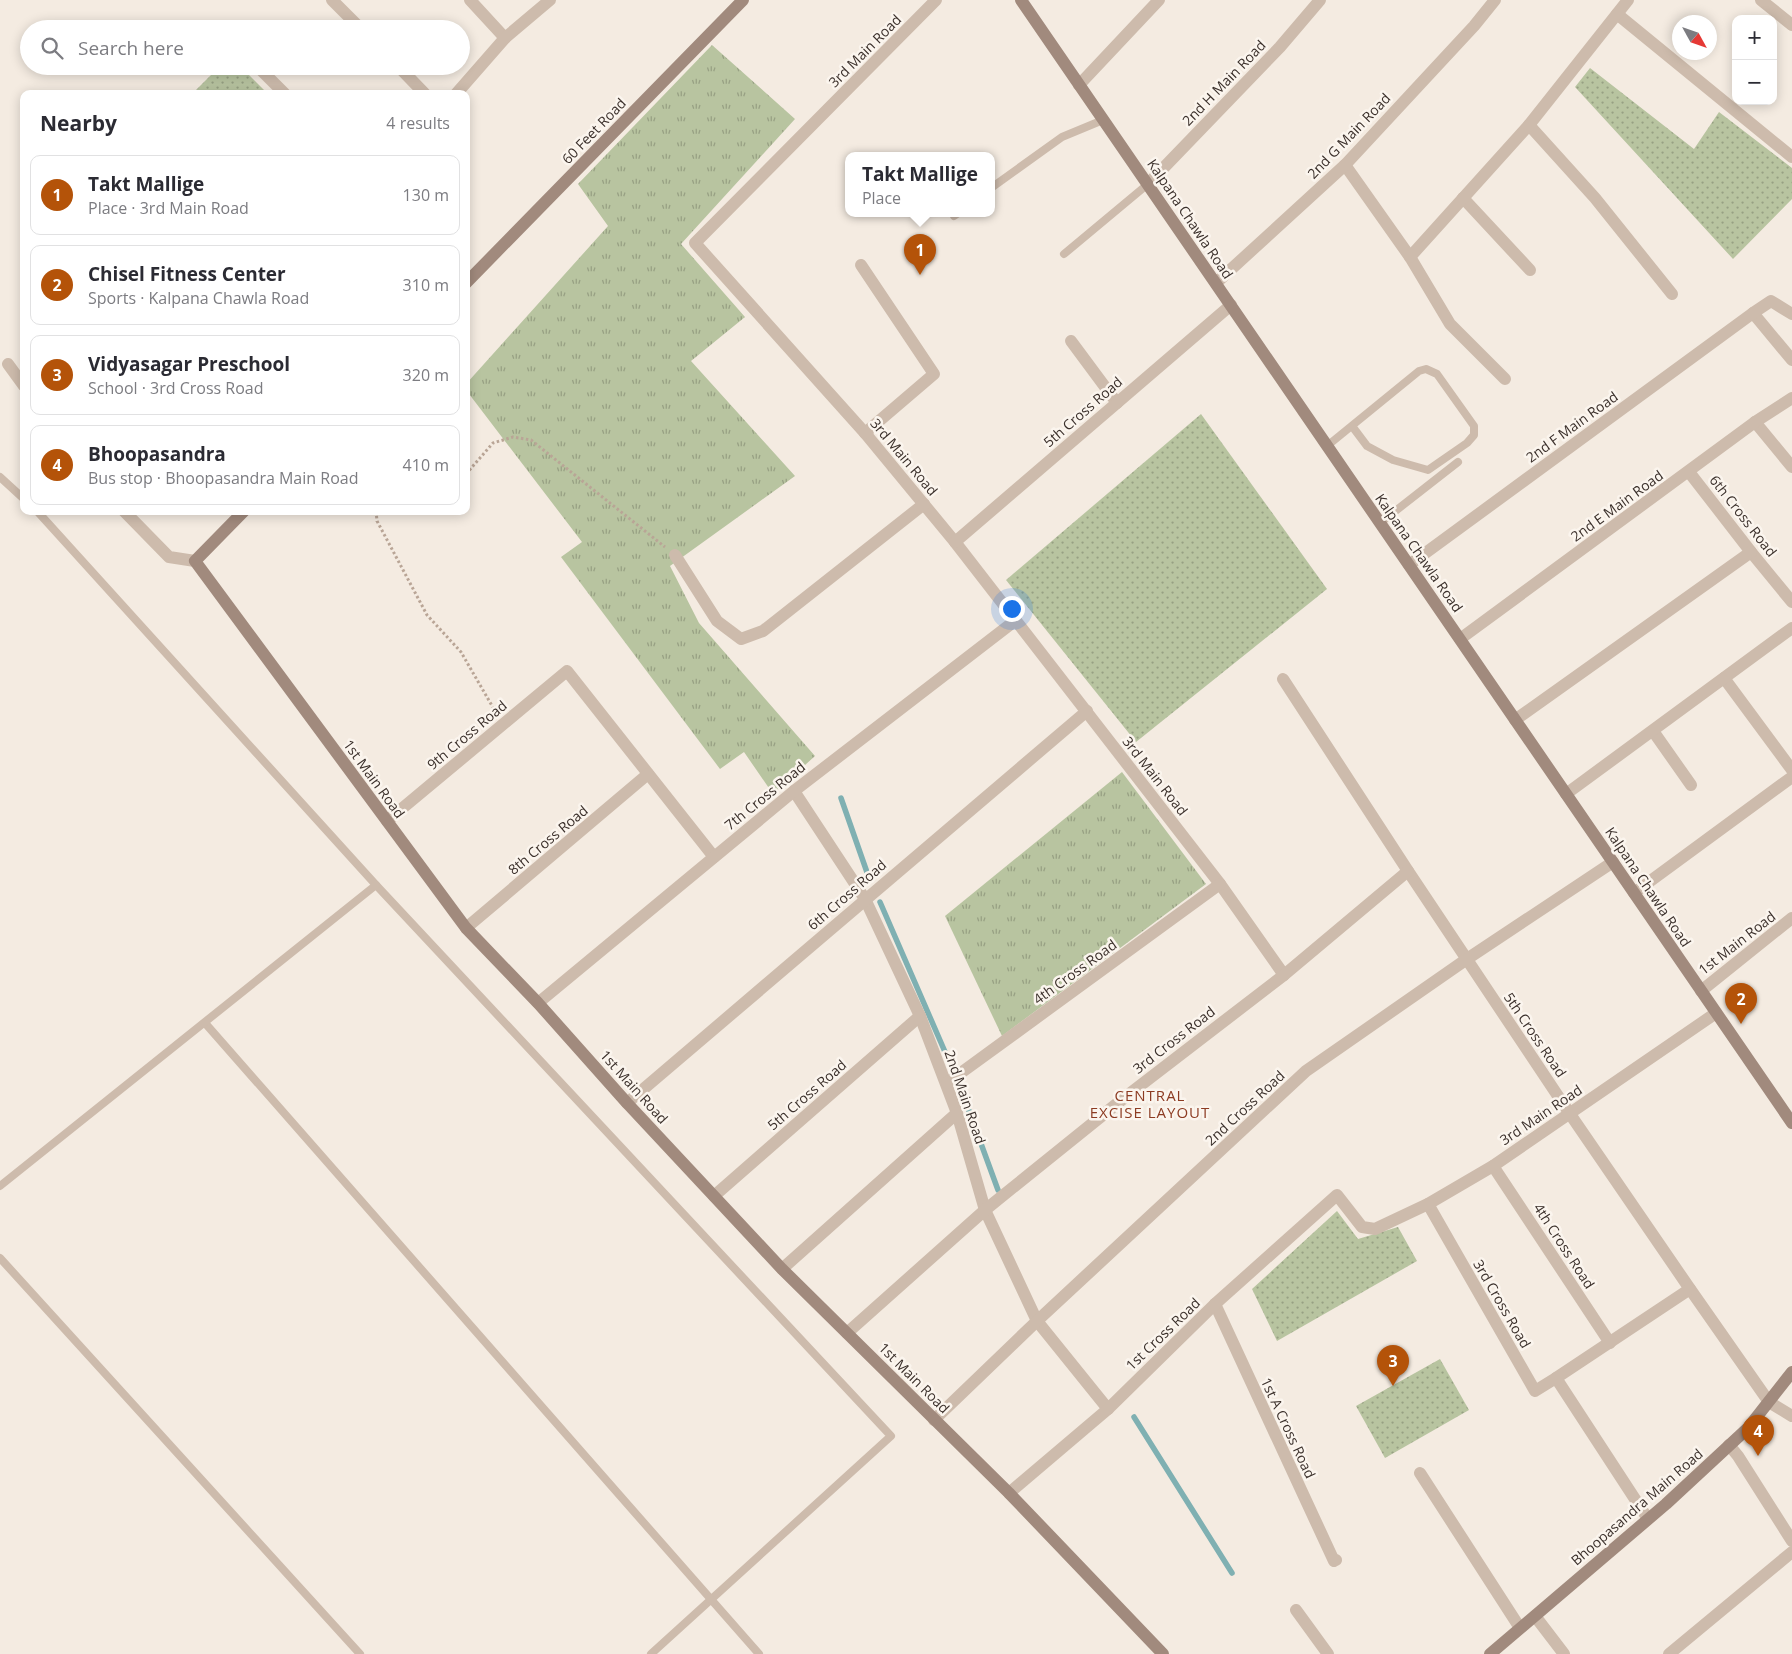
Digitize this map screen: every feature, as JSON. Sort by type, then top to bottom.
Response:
[{"type":"street","points":[[332,0],[351,20]]},
{"type":"street","points":[[470,0],[505,38]]},
{"type":"street","points":[[460,90],[505,38],[550,0]]},
{"type":"street","name":"60 Feet Road","points":[[470,279],[743,0]]},
{"type":"street","name":"3rd Main Road","points":[[936,0],[695,243],[865,433],[956,542],[1220,884],[1284,975]]},
{"type":"street","name":"Kalpana Chawla Road","points":[[1021,0],[1792,1123]]},
{"type":"street","points":[[1080,85],[1159,0]]},
{"type":"street","name":"2nd H Main Road","points":[[1148,184],[1280,47],[1320,0]]},
{"type":"street","name":"2nd G Main Road","points":[[1216,283],[1345,165],[1474,26],[1495,0]]},
{"type":"street","points":[[1410,257],[1529,125],[1628,0]]},
{"type":"street","points":[[1761,0],[1792,25]]},
{"type":"street","points":[[1618,14],[1792,157]]},
{"type":"street","points":[[267,75],[281,90]]},
{"type":"street","points":[[407,75],[421,90]]},
{"type":"street","points":[[1529,125],[1595,198],[1672,294]]},
{"type":"street","points":[[1345,165],[1410,257],[1450,324],[1505,380]]},
{"type":"street","points":[[1464,198],[1530,270]]},
{"type":"street","points":[[861,264],[934,374],[865,433]]},
{"type":"street","name":"2nd F Main Road","points":[[1409,565],[1771,301],[1792,314]]},
{"type":"street","name":"5th Cross Road","points":[[956,542],[1231,305]]},
{"type":"street","points":[[1753,313],[1792,360]]},
{"type":"street","points":[[1071,341],[1117,403]]},
{"type":"street","points":[[8,364],[20,380]]},
{"type":"street","name":"2nd E Main Road","points":[[1460,639],[1755,422],[1792,398]]},
{"type":"street","points":[[1755,422],[1792,467]]},
{"type":"street","name":"6th Cross Road","points":[[1689,472],[1792,602]]},
{"type":"street","points":[[675,555],[717,621],[741,639],[763,631],[924,504]]},
{"type":"street","points":[[128,515],[169,557],[195,561],[240,515]]},
{"type":"street","points":[[1515,720],[1751,552]]},
{"type":"street","name":"1st Main Road","points":[[195,561],[466,928],[538,1003],[627,1103],[782,1269],[1009,1493],[1164,1654]]},
{"type":"street","name":"7th Cross Road","points":[[538,1003],[794,791],[1016,620]]},
{"type":"street","points":[[1566,794],[1792,628]]},
{"type":"street","name":"9th Cross Road","points":[[387,821],[567,671],[648,774]]},
{"type":"street","points":[[1724,678],[1792,770]]},
{"type":"street","name":"5th Cross Road","points":[[1283,679],[1570,1114],[1769,1402]]},
{"type":"street","name":"6th Cross Road","points":[[627,1103],[1087,711]]},
{"type":"street","points":[[1653,730],[1691,785]]},
{"type":"street","points":[[648,774],[714,857]]},
{"type":"street","name":"8th Cross Road","points":[[466,928],[648,774]]},
{"type":"street","points":[[1634,893],[1792,777]]},
{"type":"street","name":"2nd Main Road","points":[[794,791],[865,899],[920,1016],[947,1083],[985,1210],[1037,1321],[1108,1409]]},
{"type":"street","name":"2nd Cross Road","points":[[934,1420],[1037,1321],[1306,1071],[1467,959],[1612,862]]},
{"type":"street","name":"3rd Cross Road","points":[[847,1333],[985,1210],[1124,1098],[1284,975],[1408,871]]},
{"type":"street","name":"4th Cross Road","points":[[947,1083],[1220,884]]},
{"type":"street","name":"1st Main Road","points":[[1701,990],[1792,918]]},
{"type":"street","name":"3rd Main Road","points":[[1375,1229],[1428,1204],[1493,1166],[1716,1013]]},
{"type":"street","name":"5th Cross Road","points":[[714,1196],[920,1016]]},
{"type":"street","points":[[782,1269],[957,1113]]},
{"type":"street","name":"4th Cross Road","points":[[1493,1166],[1610,1343]]},
{"type":"street","name":"1st Cross Road","points":[[1009,1493],[1108,1409],[1215,1304],[1338,1195],[1362,1228],[1375,1229]]},
{"type":"street","name":"3rd Cross Road","points":[[1428,1204],[1535,1392],[1556,1378]]},
{"type":"street","points":[[1648,1519],[1556,1378],[1690,1289]]},
{"type":"street","name":"1st A Cross Road","points":[[1215,1304],[1334,1562],[1336,1560]]},
{"type":"street","name":"Bhoopasandra Main Road","points":[[1490,1654],[1648,1519],[1748,1428],[1792,1372]]},
{"type":"street","points":[[1769,1402],[1792,1416]]},
{"type":"street","points":[[1729,1445],[1792,1541]]},
{"type":"street","points":[[1420,1473],[1520,1628]]},
{"type":"street","points":[[1669,1654],[1792,1552]]},
{"type":"street","points":[[1296,1610],[1328,1654]]},
{"type":"street","points":[[1535,1616],[1564,1654]]},
{"type":"lane","points":[[995,185],[1062,137],[1103,120]]},
{"type":"lane","points":[[1064,254],[1148,184]]},
{"type":"lane","points":[[1327,446],[1419,371],[1426,368],[1437,374],[1474,426],[1474,435],[1467,443],[1428,470],[1393,460],[1367,446],[1352,426]]},
{"type":"lane","points":[[1380,523],[1458,462]]},
{"type":"lane","points":[[0,477],[20,495]]},
{"type":"lane","points":[[41,515],[376,885],[891,1436],[651,1654]]},
{"type":"lane","points":[[0,1186],[376,885]]},
{"type":"lane","points":[[205,1023],[759,1654]]},
{"type":"lane","points":[[0,1258],[360,1654]]},
{"type":"path","points":[[470,470],[493,444],[513,437],[531,440],[675,555]]},
{"type":"path","points":[[376,515],[377,521],[427,615],[460,652],[503,724]]},
{"type":"green space","points":[[712,45],[795,119],[681,244],[745,317],[691,361],[795,476],[670,566],[699,623],[815,756],[773,794],[744,752],[720,769],[561,557],[582,542],[470,395],[470,380],[608,226],[578,184]]},
{"type":"green space","points":[[1590,68],[1694,149],[1719,112],[1792,168],[1792,199],[1733,259],[1575,87]]},
{"type":"green space","points":[[211,75],[249,75],[264,90],[196,90]]},
{"type":"green space","points":[[1201,414],[1327,589],[1136,742],[1006,580]]},
{"type":"green space","points":[[1122,772],[1206,884],[1002,1036],[945,916]]},
{"type":"green space","points":[[1337,1211],[1358,1239],[1398,1227],[1417,1261],[1277,1341],[1252,1289]]},
{"type":"green space","points":[[1440,1359],[1469,1410],[1385,1458],[1356,1406]]},
{"type":"waterway","points":[[841,798],[869,878]]},
{"type":"waterway","points":[[880,902],[952,1068]]},
{"type":"waterway","points":[[961,1089],[998,1190]]},
{"type":"waterway","points":[[1134,1417],[1232,1573]]},
{"type":"place","name":"Takt Mallige","points":[[920,275]]},
{"type":"place","name":"Chisel Fitness Center","points":[[1741,1024]]},
{"type":"place","name":"Vidyasagar Preschool","points":[[1393,1386]]},
{"type":"place","name":"Bhoopasandra","points":[[1758,1456]]},
{"type":"district","name":"CENTRAL EXCISE LAYOUT","points":[[1150,1104]]}]
